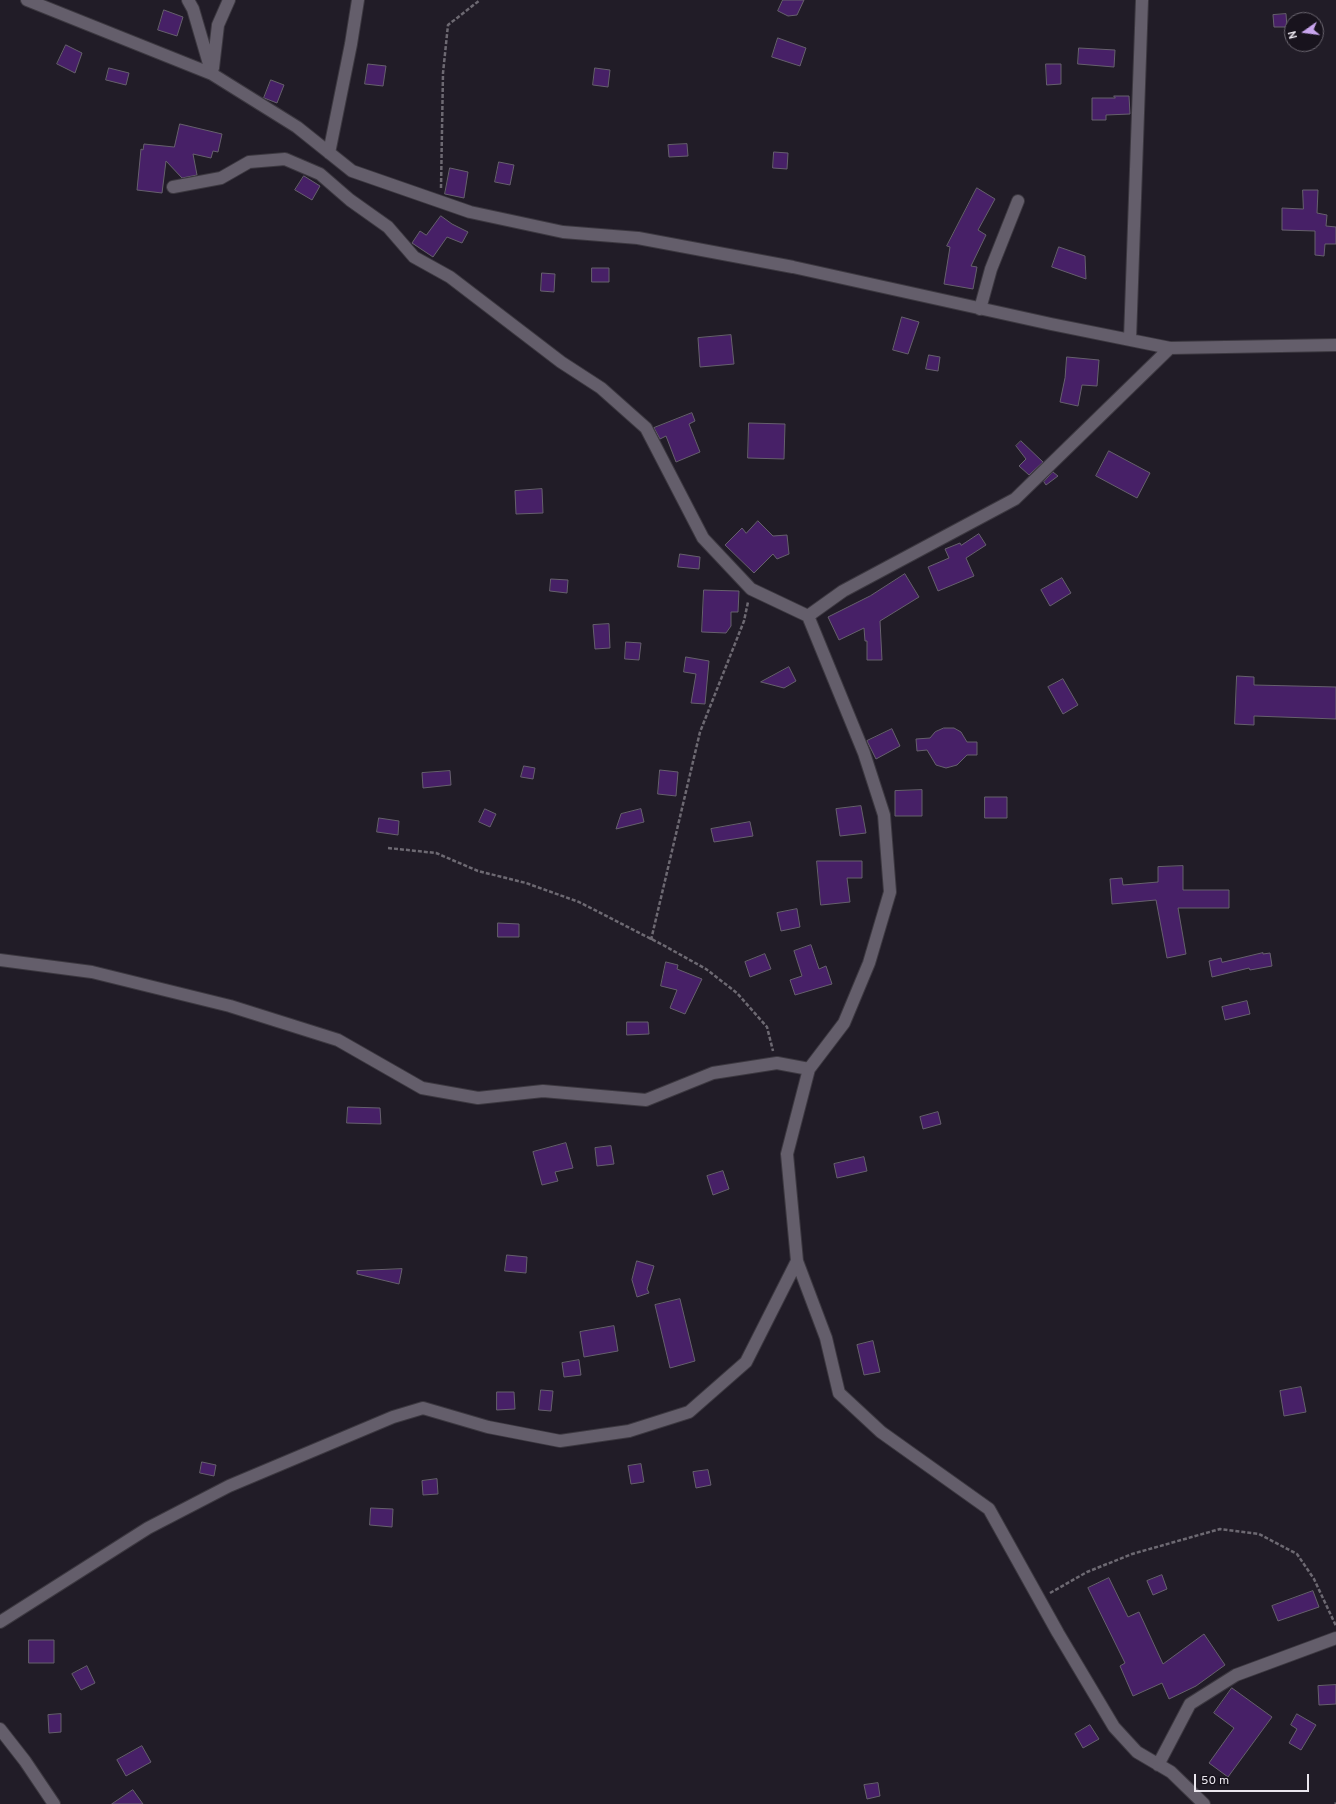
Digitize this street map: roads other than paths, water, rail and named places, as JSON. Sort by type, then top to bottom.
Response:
[{"type":"street","points":[[27,0],[212,74],[297,127],[352,171],[440,203],[470,212],[563,232],[638,238],[793,267],[980,309],[1170,348],[1336,345]]},
{"type":"street","points":[[188,0],[193,9],[212,74]]},
{"type":"street","points":[[212,74],[218,25],[229,0]]},
{"type":"street","points":[[330,153],[358,0]]},
{"type":"street","points":[[1130,339],[1142,0]]},
{"type":"street","points":[[173,187],[220,178],[249,162],[285,159],[320,174],[350,200],[388,227],[414,256],[450,277],[561,362],[601,388],[646,428],[703,538],[750,589],[808,616],[864,754],[884,815],[890,892],[869,963],[844,1023],[810,1069],[787,1154],[797,1261],[826,1338],[839,1393],[881,1432],[989,1509],[1039,1599],[1114,1727],[1137,1752],[1171,1772],[1204,1804]]},
{"type":"street","points":[[980,309],[993,262],[1018,201]]},
{"type":"street","points":[[808,616],[843,591],[1015,499],[1170,348]]},
{"type":"street","points":[[0,960],[92,972],[230,1006],[338,1040],[422,1088],[478,1098],[544,1091],[646,1100],[713,1073],[777,1063],[810,1069]]},
{"type":"street","points":[[0,1622],[148,1528],[229,1486],[393,1417],[423,1408],[488,1427],[560,1441],[629,1431],[689,1412],[746,1362],[797,1261]]},
{"type":"street","points":[[1158,1765],[1190,1704],[1236,1675],[1336,1638]]},
{"type":"street","points":[[0,1729],[25,1761],[54,1804]]}]
